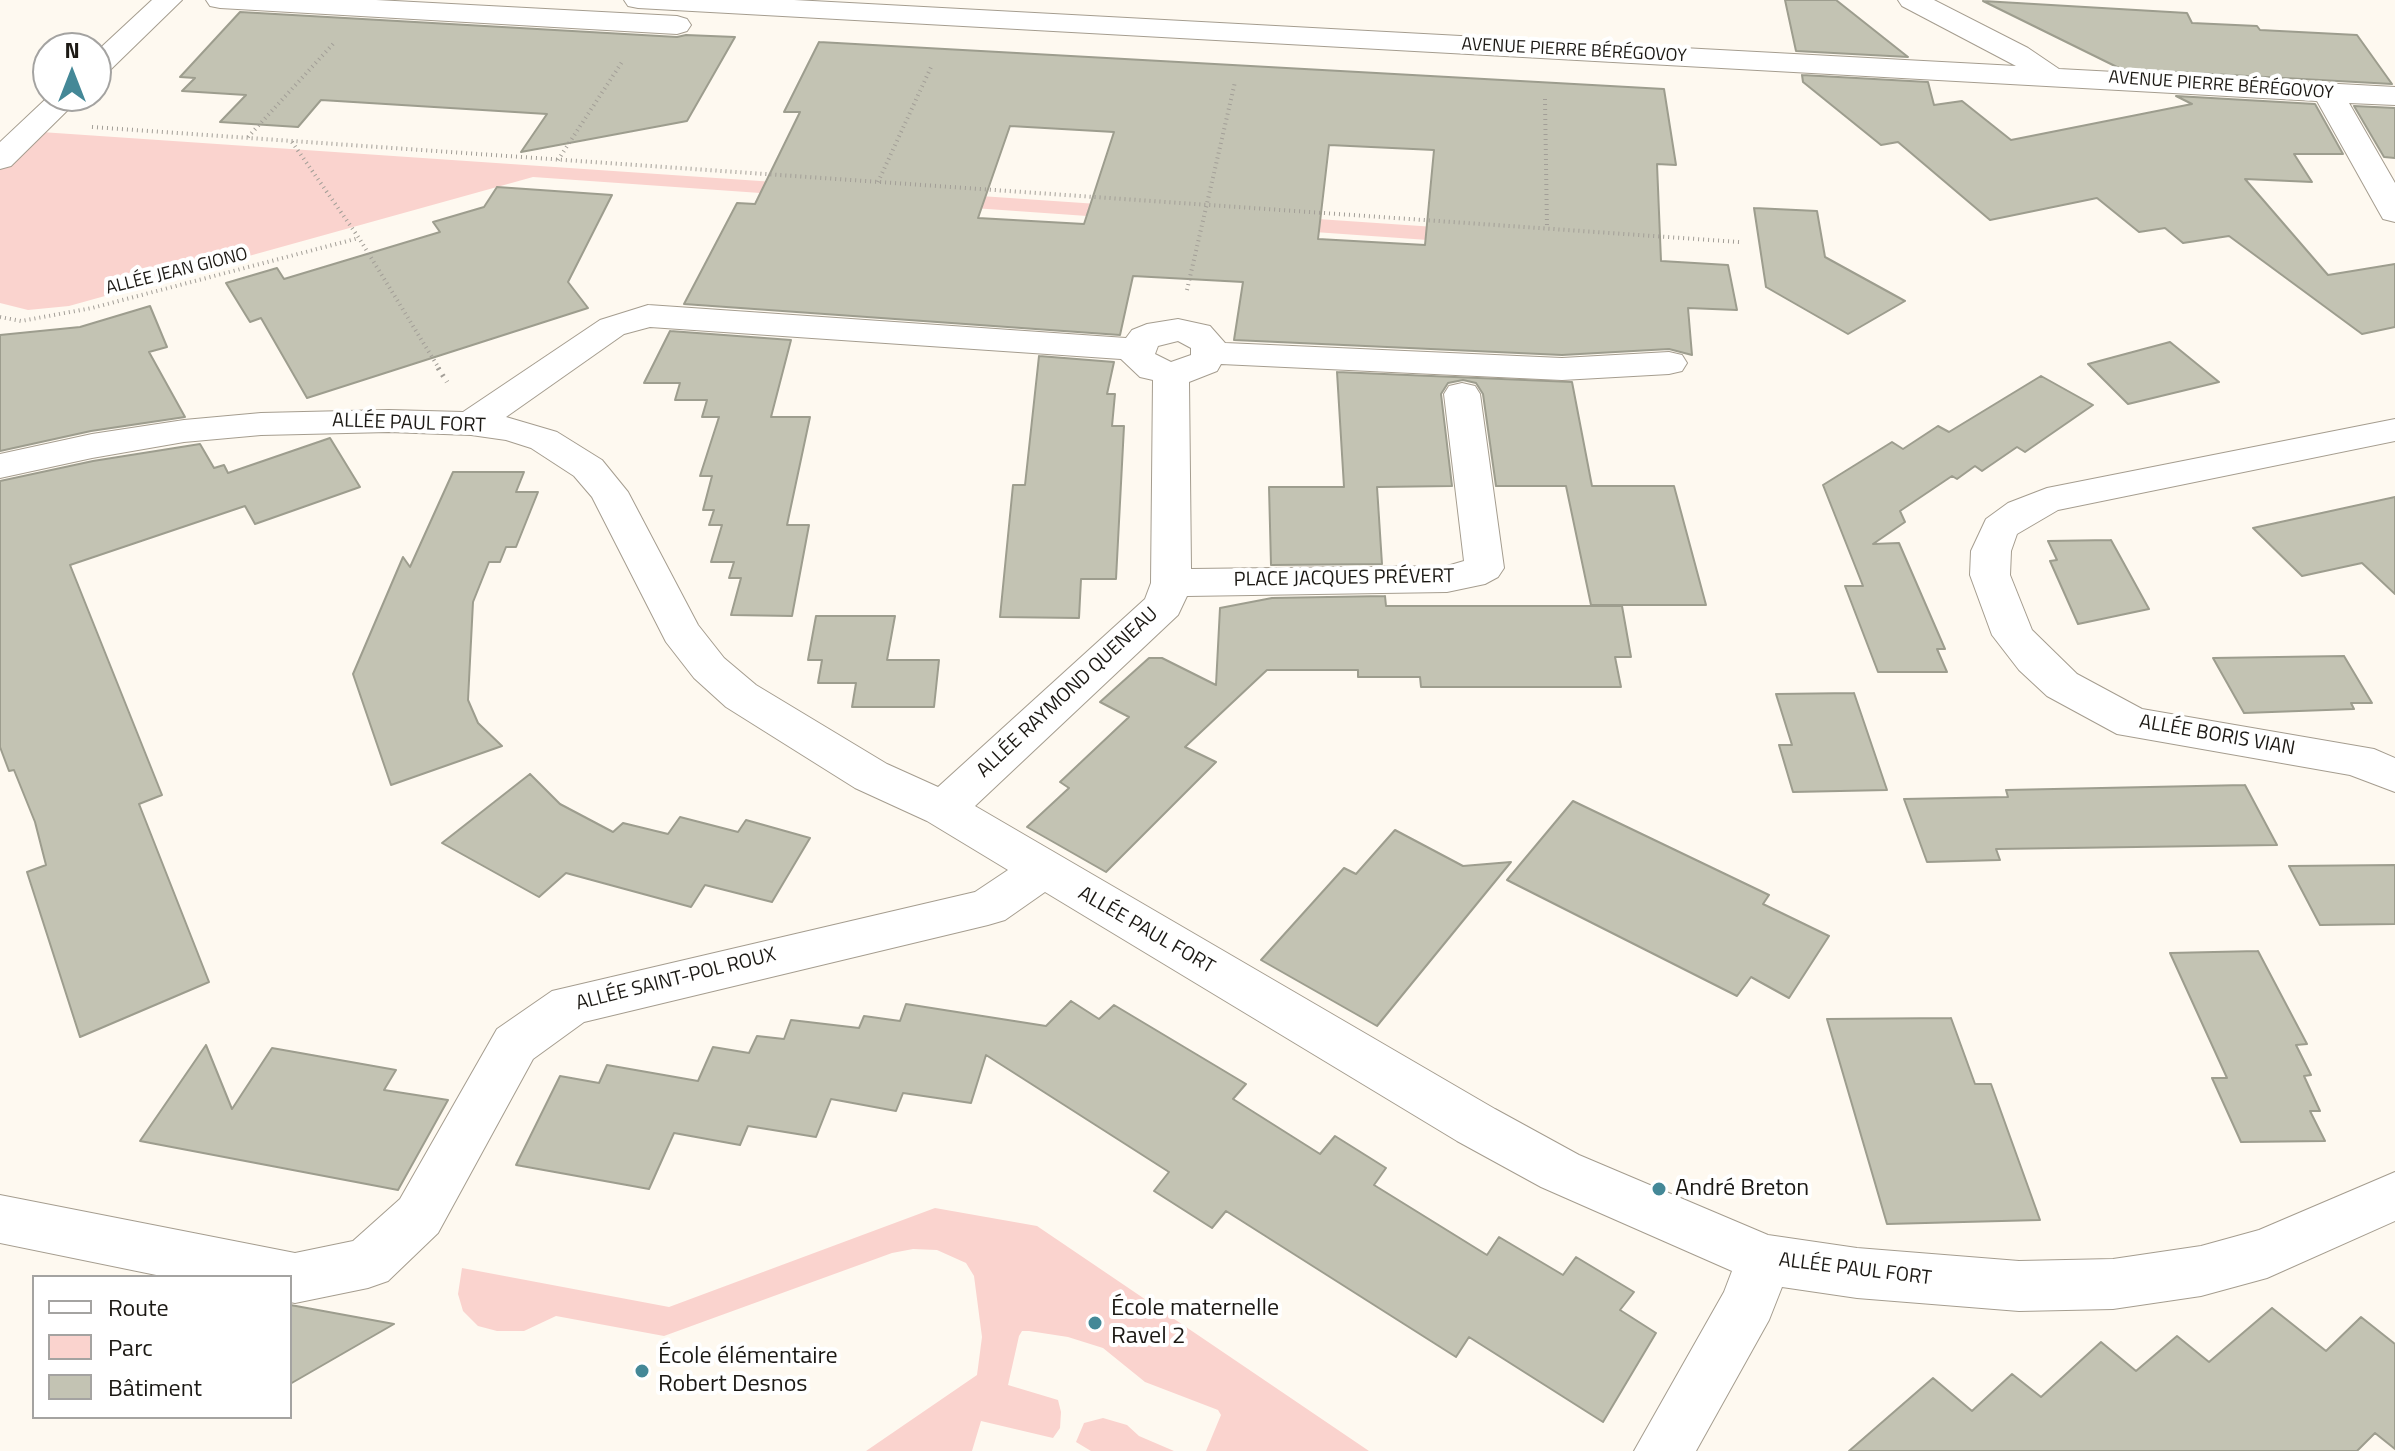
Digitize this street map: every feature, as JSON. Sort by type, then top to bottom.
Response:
[{"type":"street","points":[[112,53],[168,0]]},
{"type":"street","points":[[220,0],[799,20]]},
{"type":"street","points":[[638,0],[752,3],[799,20]]},
{"type":"street","points":[[1912,0],[2018,54],[2050,76]]},
{"type":"street","name":"AVENUE PIERRE BÉRÉGOVOY","points":[[799,20],[1692,82],[1716,59],[2395,96]]},
{"type":"street","points":[[2328,93],[2395,212]]},
{"type":"street","points":[[0,159],[50,112]]},
{"type":"street","points":[[0,121],[38,123]]},
{"type":"street","points":[[471,424],[612,327],[648,316],[1136,349]]},
{"type":"street","points":[[1136,349],[1145,338],[1178,330],[1197,334],[1208,344],[1211,353]]},
{"type":"street","points":[[1136,349],[1139,359],[1153,369],[1171,373],[1189,371],[1204,363],[1211,353]]},
{"type":"street","points":[[1211,353],[1562,369],[1669,363]]},
{"type":"street","points":[[1171,373],[1171,583]]},
{"type":"street","name":"PLACE JACQUES PRÉVERT","points":[[1171,583],[1447,579],[1471,575],[1484,568],[1462,394]]},
{"type":"street","name":"ALLÉE PAUL FORT","points":[[0,466],[92,446],[261,424],[389,421],[471,424],[512,429],[544,440],[588,468],[609,492],[681,632],[709,668],[741,696],[871,776],[943,809],[1560,1171],[1764,1259],[1857,1273],[2019,1286],[2113,1284],[2201,1271],[2267,1253],[2395,1196]]},
{"type":"street","name":"ALLÉE BORIS VIAN","points":[[2395,430],[2047,500],[2022,512],[2000,528],[1991,551],[1990,575],[2013,635],[2062,685],[2133,723],[2358,760],[2395,776]]},
{"type":"street","name":"ALLÉE RAYMOND QUENEAU","points":[[943,809],[1163,605],[1171,583]]},
{"type":"street","name":"ALLÉE SAINT-POL ROUX","points":[[292,1277],[368,1263],[419,1216],[515,1044],[570,1005],[988,907],[1043,870]]},
{"type":"street","name":"ALLÉE SAINT-POL ROUX","points":[[0,1219],[280,1275]]},
{"type":"street","points":[[1664,1451],[1749,1302],[1764,1259]]},
{"type":"path","points":[[247,138],[336,41]]},
{"type":"path","points":[[558,160],[624,60]]},
{"type":"path","points":[[878,182],[932,65]]},
{"type":"path","points":[[1178,330],[1235,82]]},
{"type":"path","points":[[1545,99],[1547,229]]},
{"type":"path","points":[[38,123],[1739,242]]},
{"type":"path","points":[[291,141],[359,238],[432,354],[471,424]]},
{"type":"path","name":"ALLÉE JEAN GIONO","points":[[0,317],[21,321],[92,308],[359,238]]},
{"type":"green space","points":[[41,132],[1626,240],[1627,254],[533,177],[69,306],[28,310],[0,303],[0,169]]},
{"type":"green space","points":[[935,1208],[1037,1226],[1369,1451],[1206,1451],[1221,1415],[1218,1410],[1145,1382],[1103,1348],[1068,1337],[1022,1331],[1008,1385],[1058,1400],[1060,1428],[1053,1438],[981,1421],[972,1451],[866,1451],[977,1375],[982,1337],[974,1276],[966,1263],[937,1250],[913,1249],[892,1253],[664,1336],[556,1316],[524,1331],[497,1331],[478,1326],[463,1311],[458,1294],[462,1268],[669,1307]]},
{"type":"green space","points":[[1103,1418],[1127,1425],[1139,1436],[1174,1451],[1091,1451],[1076,1442],[1084,1423]]},
{"type":"building","points":[[1785,0],[1836,0],[1908,57],[1796,51]]},
{"type":"building","points":[[1983,1],[2187,13],[2192,23],[2357,35],[2392,84],[2121,69]]},
{"type":"building","points":[[240,12],[677,37],[735,37],[687,121],[521,152],[547,114],[321,100],[298,127],[220,122],[246,95],[182,91],[195,78],[180,77]]},
{"type":"building","points":[[819,42],[1664,89],[1676,165],[1657,164],[1661,261],[1728,265],[1737,310],[1688,308],[1692,355],[1669,349],[1562,355],[1234,340],[1243,282],[1133,276],[1120,335],[684,304],[737,203],[755,204],[800,112],[784,112]],"holes":[[[1010,126],[1114,132],[1084,224],[978,218]],[[1329,145],[1434,150],[1425,245],[1318,239]]]},
{"type":"building","points":[[1802,75],[1928,82],[1934,105],[1962,101],[2011,140],[2192,104],[2176,96],[2315,104],[2343,154],[2294,154],[2312,182],[2245,179],[2328,275],[2395,264],[2395,327],[2362,334],[2229,236],[2183,243],[2165,228],[2139,232],[2097,198],[1990,220],[1898,142],[1881,145],[1803,82]]},
{"type":"building","points":[[2354,106],[2395,108],[2395,158],[2384,157]]},
{"type":"building","points":[[497,187],[612,195],[568,282],[588,308],[307,398],[261,318],[250,322],[226,283],[277,268],[284,279],[440,232],[433,222],[484,207]]},
{"type":"building","points":[[1754,208],[1817,211],[1825,257],[1905,301],[1848,334],[1766,287]]},
{"type":"building","points":[[150,306],[167,347],[149,352],[185,417],[91,431],[0,451],[0,335],[80,327]]},
{"type":"building","points":[[670,331],[791,340],[771,417],[810,417],[787,525],[809,525],[792,616],[731,615],[741,578],[729,578],[734,562],[711,562],[722,525],[709,525],[714,510],[703,510],[712,476],[700,476],[719,417],[702,417],[707,400],[675,400],[680,383],[644,383]]},
{"type":"building","points":[[2170,342],[2219,382],[2128,404],[2088,364]]},
{"type":"building","points":[[1039,356],[1114,362],[1107,394],[1115,394],[1112,426],[1124,426],[1116,579],[1081,579],[1079,618],[1000,617],[1013,485],[1025,485]]},
{"type":"building","points":[[1337,372],[1572,382],[1592,486],[1674,486],[1706,605],[1591,605],[1566,486],[1496,486],[1483,394],[1476,383],[1463,380],[1448,383],[1441,394],[1452,486],[1377,487],[1382,564],[1271,565],[1269,487],[1344,487]]},
{"type":"building","points":[[2041,376],[2093,405],[2025,452],[2017,447],[1982,471],[1975,466],[1957,479],[1952,476],[1900,511],[1905,522],[1873,544],[1899,543],[1945,649],[1937,649],[1947,672],[1878,672],[1845,586],[1863,586],[1823,485],[1892,442],[1903,449],[1938,426],[1949,432]]},
{"type":"building","points":[[330,438],[360,487],[255,524],[245,506],[70,565],[162,795],[139,804],[209,982],[80,1037],[27,872],[46,865],[35,822],[14,770],[9,771],[0,747],[0,481],[93,461],[200,444],[214,468],[224,465],[228,473]]},
{"type":"building","points":[[453,472],[524,472],[516,492],[538,492],[516,547],[506,547],[500,562],[489,562],[473,602],[468,700],[478,723],[502,746],[391,785],[353,674],[403,557],[410,567]]},
{"type":"building","points":[[2395,497],[2395,594],[2362,563],[2302,576],[2253,528]]},
{"type":"building","points":[[2111,540],[2149,609],[2078,624],[2050,561],[2057,560],[2048,541]]},
{"type":"building","points":[[1385,596],[1386,606],[1622,606],[1631,657],[1615,657],[1621,687],[1421,687],[1420,677],[1358,677],[1358,670],[1267,670],[1185,747],[1216,762],[1106,872],[1027,827],[1069,788],[1060,782],[1129,717],[1100,702],[1149,658],[1162,658],[1216,685],[1220,608],[1272,598]]},
{"type":"building","points":[[816,616],[895,616],[887,660],[939,660],[934,707],[852,707],[856,683],[818,683],[822,660],[808,660]]},
{"type":"building","points":[[2344,656],[2372,703],[2351,703],[2354,709],[2244,713],[2213,658]]},
{"type":"building","points":[[1854,693],[1887,790],[1793,792],[1779,745],[1792,745],[1776,694]]},
{"type":"building","points":[[530,774],[560,804],[613,832],[623,823],[668,834],[680,817],[738,832],[746,820],[810,838],[772,902],[705,885],[691,907],[566,873],[539,897],[442,843]]},
{"type":"building","points":[[2245,785],[2277,845],[1996,849],[2000,860],[1927,862],[1904,799],[2008,797],[2006,790]]},
{"type":"building","points":[[1573,801],[1769,895],[1763,904],[1829,936],[1789,998],[1751,977],[1737,996],[1507,880]]},
{"type":"building","points":[[1395,830],[1463,866],[1511,862],[1377,1026],[1261,960],[1344,868],[1356,874]]},
{"type":"building","points":[[2395,865],[2395,924],[2320,925],[2289,866]]},
{"type":"building","points":[[2258,951],[2307,1044],[2296,1045],[2311,1075],[2304,1076],[2320,1111],[2310,1111],[2325,1141],[2241,1142],[2212,1078],[2227,1078],[2170,953]]},
{"type":"building","points":[[1071,1001],[1099,1019],[1114,1005],[1246,1084],[1233,1099],[1320,1154],[1335,1136],[1386,1168],[1374,1185],[1487,1255],[1499,1237],[1563,1275],[1576,1257],[1634,1292],[1620,1310],[1656,1333],[1603,1422],[1469,1337],[1456,1357],[1226,1211],[1212,1228],[1154,1191],[1169,1172],[986,1055],[971,1103],[903,1093],[896,1111],[831,1099],[816,1137],[748,1126],[740,1145],[674,1133],[649,1189],[516,1165],[560,1076],[599,1083],[607,1065],[698,1081],[713,1047],[749,1053],[757,1036],[784,1039],[791,1020],[859,1028],[864,1016],[900,1021],[906,1004],[1046,1026]]},
{"type":"building","points":[[1951,1018],[1975,1084],[1991,1084],[2040,1220],[1887,1224],[1827,1019]]},
{"type":"building","points":[[206,1045],[232,1109],[272,1048],[396,1070],[384,1090],[448,1100],[398,1190],[140,1141]]},
{"type":"building","points":[[292,1305],[394,1324],[292,1383]]},
{"type":"building","points":[[2272,1308],[2326,1351],[2361,1317],[2395,1344],[2395,1449],[2375,1433],[2357,1451],[1849,1451],[1933,1378],[1972,1411],[2012,1374],[2041,1397],[2101,1342],[2136,1371],[2177,1336],[2209,1362]]},
{"type":"place","name":"André Breton","points":[[1659,1189]]},
{"type":"place","name":"École maternelle Ravel 2","points":[[1095,1323]]},
{"type":"place","name":"École élémentaire Robert Desnos","points":[[642,1371]]}]
